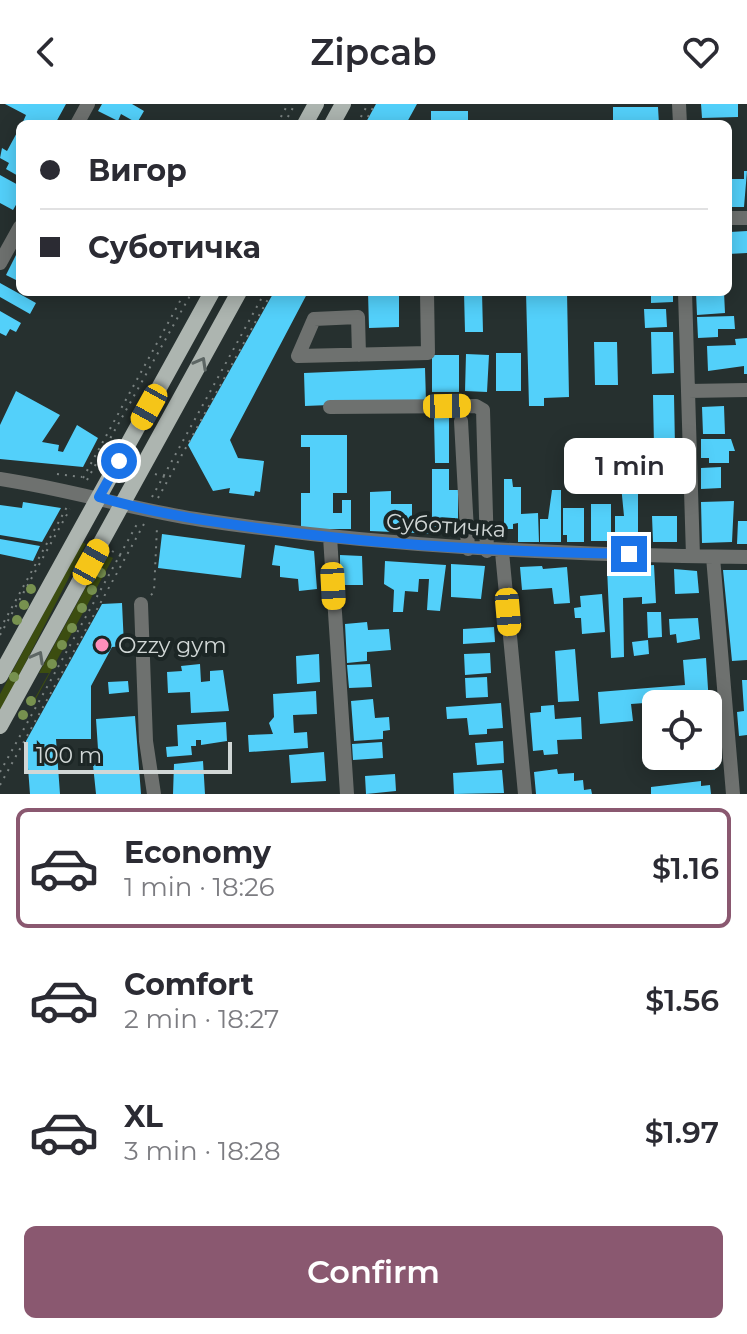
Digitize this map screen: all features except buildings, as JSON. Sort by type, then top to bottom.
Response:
[{"type":"main road","points":[[0,676],[210,296]]},
{"type":"main road","points":[[0,726],[237,296]]},
{"type":"street","points":[[0,263],[16,234]]},
{"type":"street","points":[[359,355],[358,317],[314,319],[298,356],[359,355],[428,353],[427,296]]},
{"type":"street","points":[[685,296],[693,556]]},
{"type":"street","points":[[688,391],[747,390]]},
{"type":"street","points":[[330,407],[476,406],[483,410],[495,551],[525,794]]},
{"type":"street","points":[[461,421],[468,549]]},
{"type":"street","name":"Суботичка","points":[[0,479],[75,497],[99,497],[147,512],[330,537],[495,551],[747,557]]},
{"type":"street","points":[[330,537],[347,794]]},
{"type":"street","points":[[713,557],[733,794]]},
{"type":"street","points":[[141,604],[146,741],[154,794]]},
{"type":"path","points":[[83,478],[183,296]]},
{"type":"path","points":[[0,629],[190,296]]},
{"type":"path","points":[[0,785],[125,558],[263,296]]},
{"type":"path","points":[[0,772],[120,555],[270,296]]},
{"type":"path","points":[[0,635],[75,497]]},
{"type":"path","points":[[141,604],[154,592],[157,523],[147,512]]},
{"type":"path","points":[[107,548],[125,558]]},
{"type":"green space","points":[[82,542],[86,544],[0,713],[0,694]]},
{"type":"green space","points":[[104,554],[113,558],[33,704],[25,700],[35,698],[49,673],[39,673]]},
{"type":"place","name":"Ozzy gym","points":[[102,645]]},
{"type":"route","points":[[119,461],[99,497],[144,512],[346,540],[502,552],[629,554]]}]
